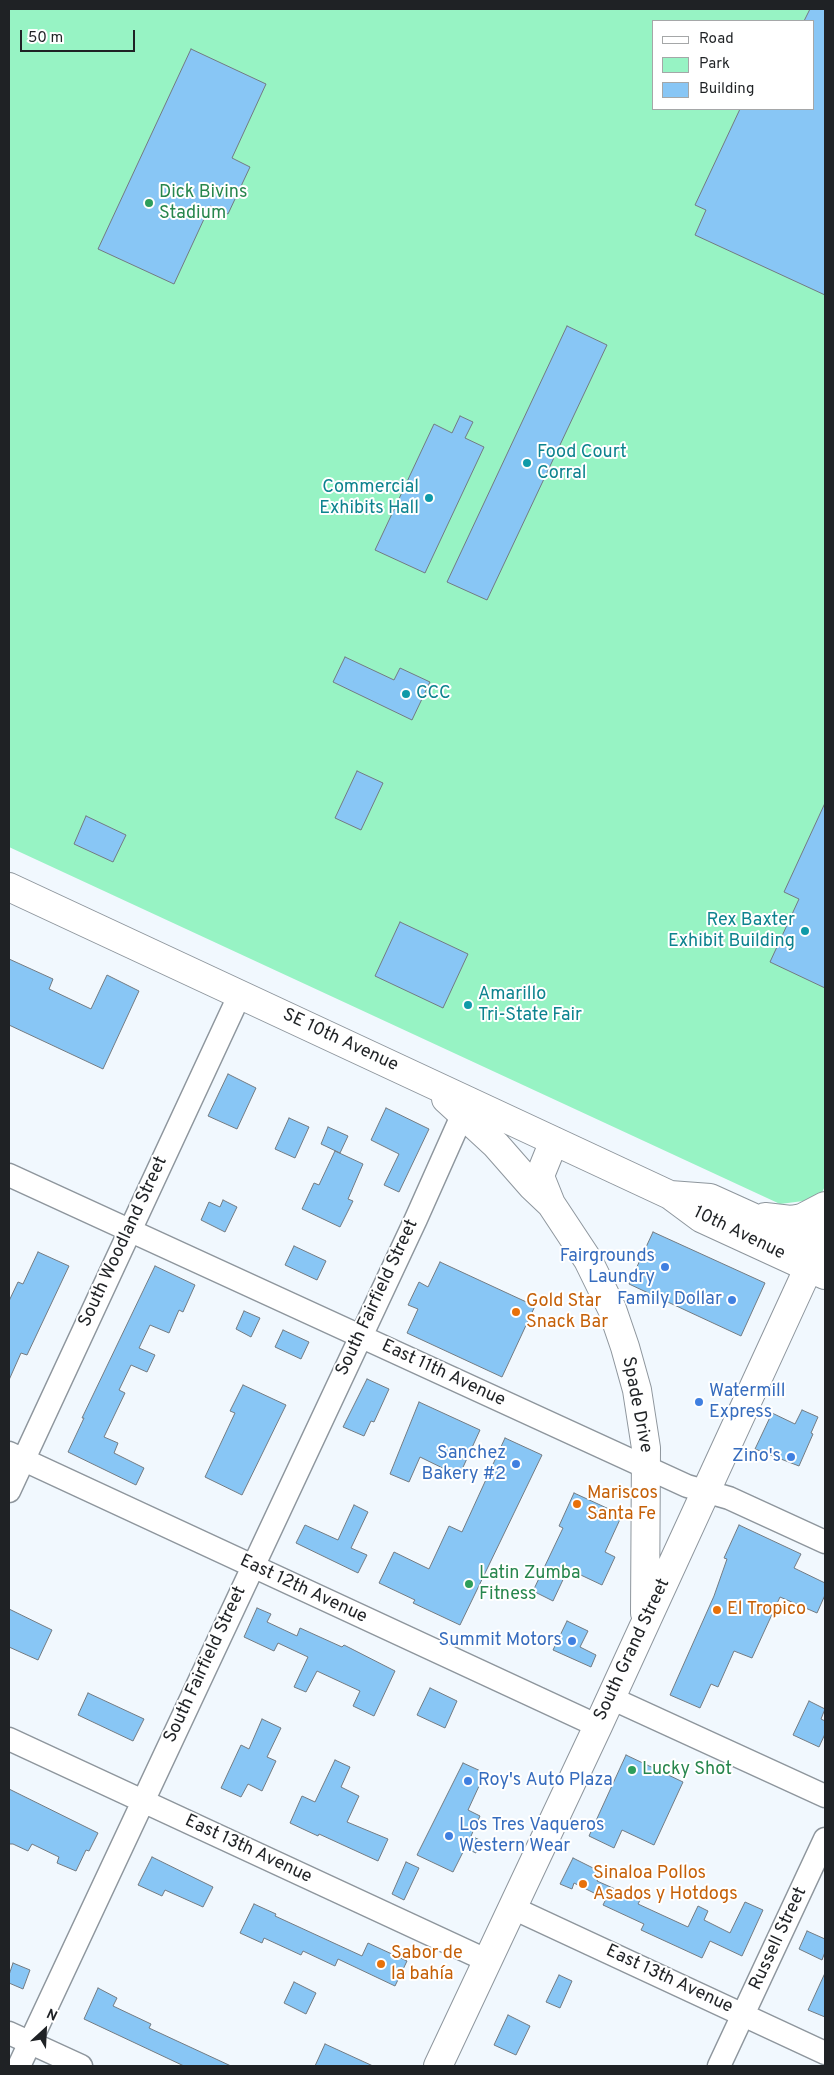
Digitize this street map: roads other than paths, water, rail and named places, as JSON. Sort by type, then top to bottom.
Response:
[{"type":"main road","name":"SE 10th Avenue","points":[[9,887],[424,1080]]},
{"type":"main road","name":"Spade Drive","points":[[424,1080],[466,1107],[551,1204],[588,1260],[615,1319],[637,1390],[644,1428],[647,1468],[645,1624]]},
{"type":"main road","points":[[466,1107],[554,1141],[670,1196]]},
{"type":"main road","name":"Spade Drive","points":[[551,1204],[541,1179],[541,1173],[554,1141]]},
{"type":"main road","name":"10th Avenue","points":[[670,1196],[710,1198],[746,1214],[821,1254]]},
{"type":"main road","name":"10th Avenue","points":[[670,1196],[702,1218],[821,1254]]},
{"type":"main road","points":[[746,1214],[791,1220],[802,1218],[825,1206]]},
{"type":"main road","name":"South Grand Street","points":[[438,2066],[706,1491],[821,1254]]},
{"type":"street","name":"South Woodland Street","points":[[9,1490],[16,1457],[130,1230],[240,994]]},
{"type":"street","name":"South Fairfield Street","points":[[20,2066],[466,1107]]},
{"type":"street","name":"East 11th Avenue","points":[[9,1176],[687,1486],[729,1498],[825,1542]]},
{"type":"street","name":"East 12th Avenue","points":[[16,1457],[598,1726]]},
{"type":"street","points":[[611,1698],[825,1796]]},
{"type":"street","name":"East 13th Avenue","points":[[9,1738],[488,1961]]},
{"type":"street","name":"Russell Street","points":[[719,2066],[825,1839]]},
{"type":"street","name":"East 13th Avenue","points":[[513,1908],[825,2053]]},
{"type":"street","points":[[9,2033],[81,2066]]},
{"type":"place","name":"Dick Bivins Stadium","points":[[149,203]]},
{"type":"place","name":"Food Court Corral","points":[[527,463]]},
{"type":"place","name":"Commercial Exhibits Hall","points":[[429,498]]},
{"type":"place","name":"CCC","points":[[406,694]]},
{"type":"place","name":"Rex Baxter Exhibit Building","points":[[805,931]]},
{"type":"place","name":"Amarillo Tri-State Fair","points":[[468,1005]]},
{"type":"place","name":"Fairgrounds Laundry","points":[[665,1267]]},
{"type":"place","name":"Family Dollar","points":[[732,1300]]},
{"type":"place","name":"Gold Star Snack Bar","points":[[516,1312]]},
{"type":"place","name":"Watermill Express","points":[[699,1402]]},
{"type":"place","name":"Zino's","points":[[791,1457]]},
{"type":"place","name":"Sanchez Bakery #2","points":[[516,1464]]},
{"type":"place","name":"Mariscos Santa Fe","points":[[577,1504]]},
{"type":"place","name":"Latin Zumba Fitness","points":[[469,1584]]},
{"type":"place","name":"El Tropico","points":[[717,1610]]},
{"type":"place","name":"Summit Motors","points":[[572,1641]]},
{"type":"place","name":"Lucky Shot","points":[[632,1770]]},
{"type":"place","name":"Roy's Auto Plaza","points":[[468,1781]]},
{"type":"place","name":"Los Tres Vaqueros Western Wear","points":[[449,1836]]},
{"type":"place","name":"Sinaloa Pollos Asados y Hotdogs","points":[[583,1884]]},
{"type":"place","name":"Sabor de la bahía","points":[[381,1964]]}]
